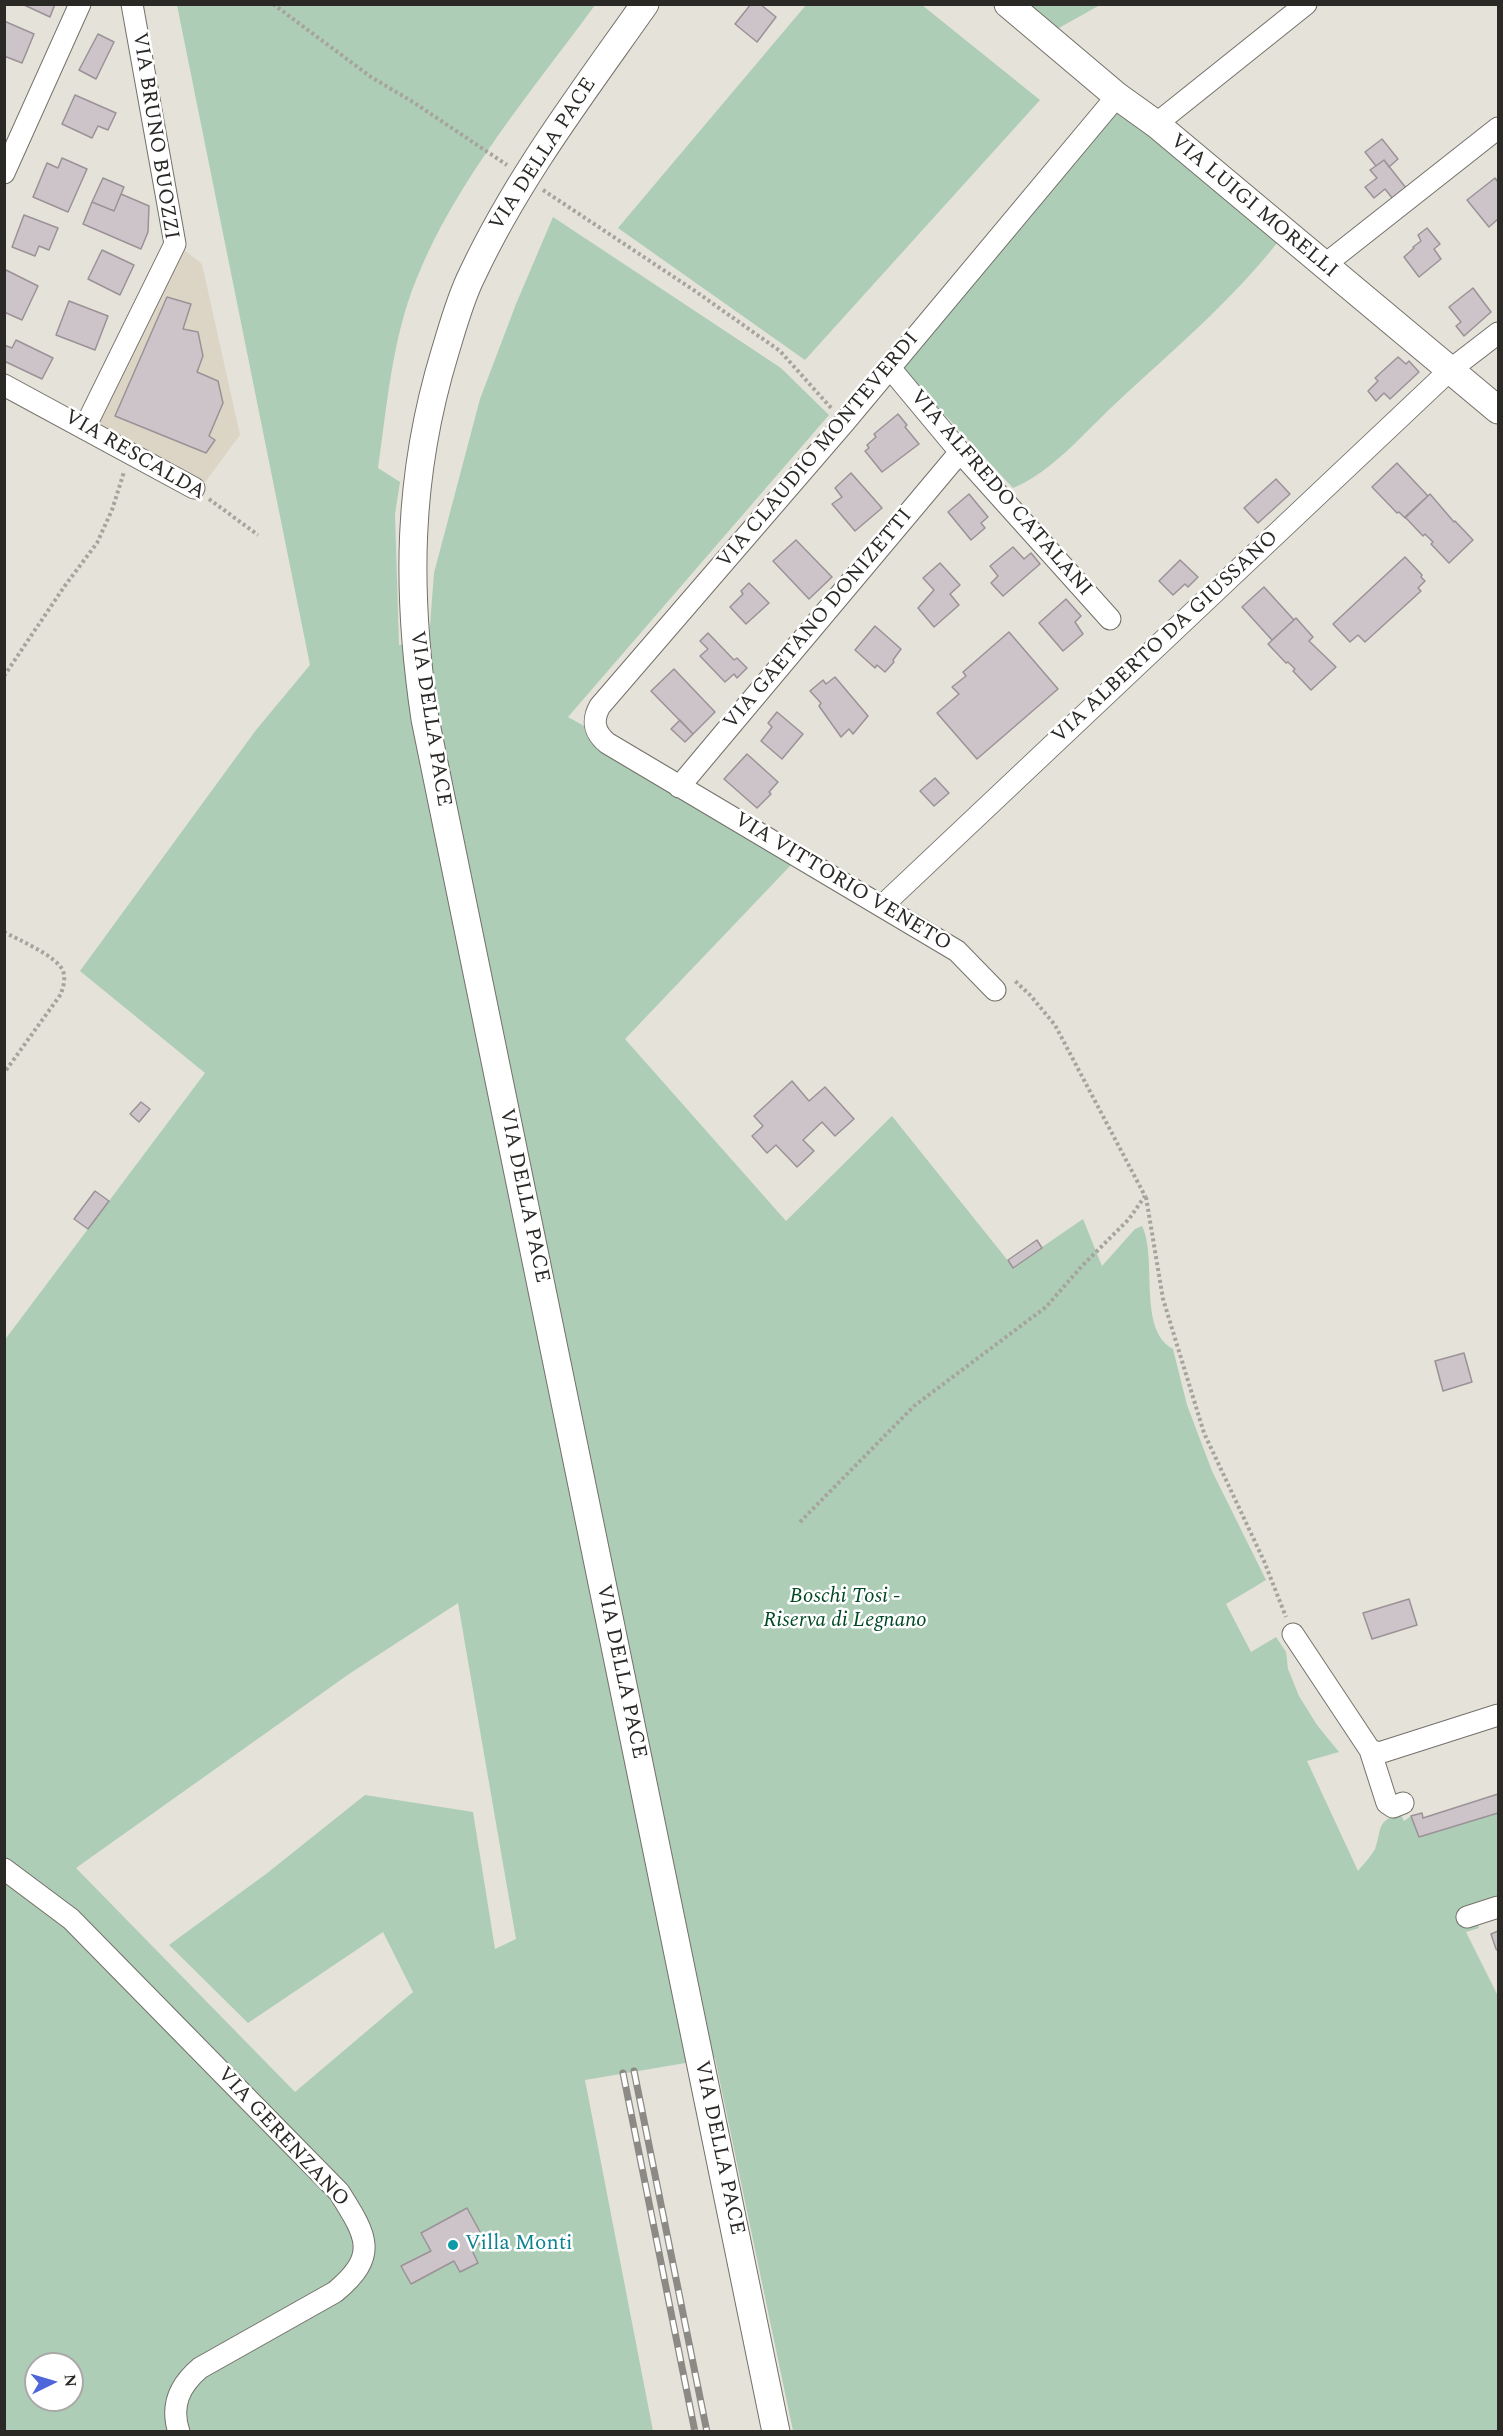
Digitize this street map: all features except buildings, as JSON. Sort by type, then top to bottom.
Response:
[{"type":"main road","name":"VIA DELLA PACE","points":[[645,4],[524,177],[471,277],[453,326],[435,388],[423,442],[413,517],[411,579],[418,669],[425,719],[776,2432]]},
{"type":"main road","name":"VIA LUIGI MORELLI","points":[[1008,4],[1117,96],[1156,124],[1498,410]]},
{"type":"street","points":[[4,173],[80,4]]},
{"type":"street","name":"VIA BRUNO BUOZZI","points":[[85,428],[175,244],[132,4]]},
{"type":"street","points":[[1156,124],[1306,4]]},
{"type":"street","name":"VIA CLAUDIO MONTEVERDI","points":[[679,787],[607,743],[596,730],[596,713],[844,423],[1117,96]]},
{"type":"street","points":[[1323,266],[1498,128]]},
{"type":"street","name":"VIA ALBERTO DA GIUSSANO","points":[[882,906],[1450,370],[1498,333]]},
{"type":"street","name":"VIA ALFREDO CATALANI","points":[[890,368],[960,453],[1110,619]]},
{"type":"street","name":"VIA RESCALDA","points":[[4,385],[130,451],[194,488]]},
{"type":"street","name":"VIA GAETANO DONIZETTI","points":[[679,787],[960,453]]},
{"type":"street","name":"VIA VITTORIO VENETO","points":[[679,787],[957,951],[1001,983]]},
{"type":"street","points":[[1293,1634],[1370,1750],[1387,1803],[1393,1807],[1404,1803]]},
{"type":"street","points":[[1370,1750],[1379,1753],[1498,1715]]},
{"type":"street","name":"VIA GERENZANO","points":[[4,1869],[71,1919],[331,2184],[354,2216],[363,2236],[365,2254],[351,2278],[334,2292],[200,2368],[187,2379],[176,2400],[175,2410],[179,2432]]},
{"type":"street","points":[[1467,1917],[1498,1907]]},
{"type":"path","points":[[273,4],[371,76],[695,291],[780,351],[844,423]]},
{"type":"path","points":[[4,676],[64,587],[97,543],[112,510],[130,451]]},
{"type":"path","name":"VIA RESCALDA","points":[[194,488],[258,535]]},
{"type":"path","points":[[4,932],[55,960],[63,970],[64,982],[61,994],[4,1073]]},
{"type":"path","points":[[1001,983],[1030,995],[1055,1025],[1145,1196],[1163,1299],[1204,1433],[1264,1561],[1293,1634]]},
{"type":"path","points":[[800,1521],[914,1406],[1046,1307],[1081,1266],[1129,1219],[1145,1196]]},
{"type":"shaded area","points":[[179,246],[202,264],[240,435],[203,485],[96,422]]},
{"type":"green space","name":"Boschi Tosi - Riserva di Legnano","points":[[260,4],[261,7],[263,4],[595,5],[521,103],[474,172],[433,243],[408,302],[391,373],[378,468],[400,482],[395,514],[399,645],[429,639],[434,573],[480,399],[516,304],[553,217],[781,368],[829,415],[568,717],[595,732],[791,865],[625,1039],[786,1221],[892,1116],[1013,1267],[1083,1219],[1102,1266],[1135,1229],[1142,1226],[1149,1256],[1150,1292],[1155,1326],[1162,1340],[1173,1349],[1187,1405],[1212,1471],[1266,1580],[1226,1604],[1251,1652],[1276,1637],[1286,1652],[1288,1669],[1299,1696],[1317,1725],[1339,1752],[1307,1761],[1358,1871],[1375,1849],[1383,1823],[1400,1813],[1404,1821],[1411,1816],[1420,1837],[1498,1813],[1498,1898],[1473,1907],[1479,1928],[1466,1932],[1498,1996],[1498,2431],[793,2431],[715,2058],[585,2080],[653,2431],[5,2431],[4,1341],[205,1073],[80,971],[256,730],[310,665],[177,5]],"holes":[[[458,1603],[516,1939],[495,1949],[473,1812],[365,1795],[266,1874],[169,1945],[248,2023],[383,1932],[413,1992],[295,2092],[76,1868],[349,1674]]]},
{"type":"green space","points":[[806,5],[922,5],[1040,100],[805,360],[618,228]]},
{"type":"green space","points":[[1027,5],[1100,5],[1057,29]]},
{"type":"green space","points":[[1120,109],[1281,238],[1222,304],[1067,451],[1041,472],[1013,488],[905,372],[903,364],[1062,163]]},
{"type":"railway","points":[[634,2071],[707,2432]]},
{"type":"railway","points":[[623,2073],[695,2432]]},
{"type":"place","name":"Villa Monti","points":[[453,2245]]}]
